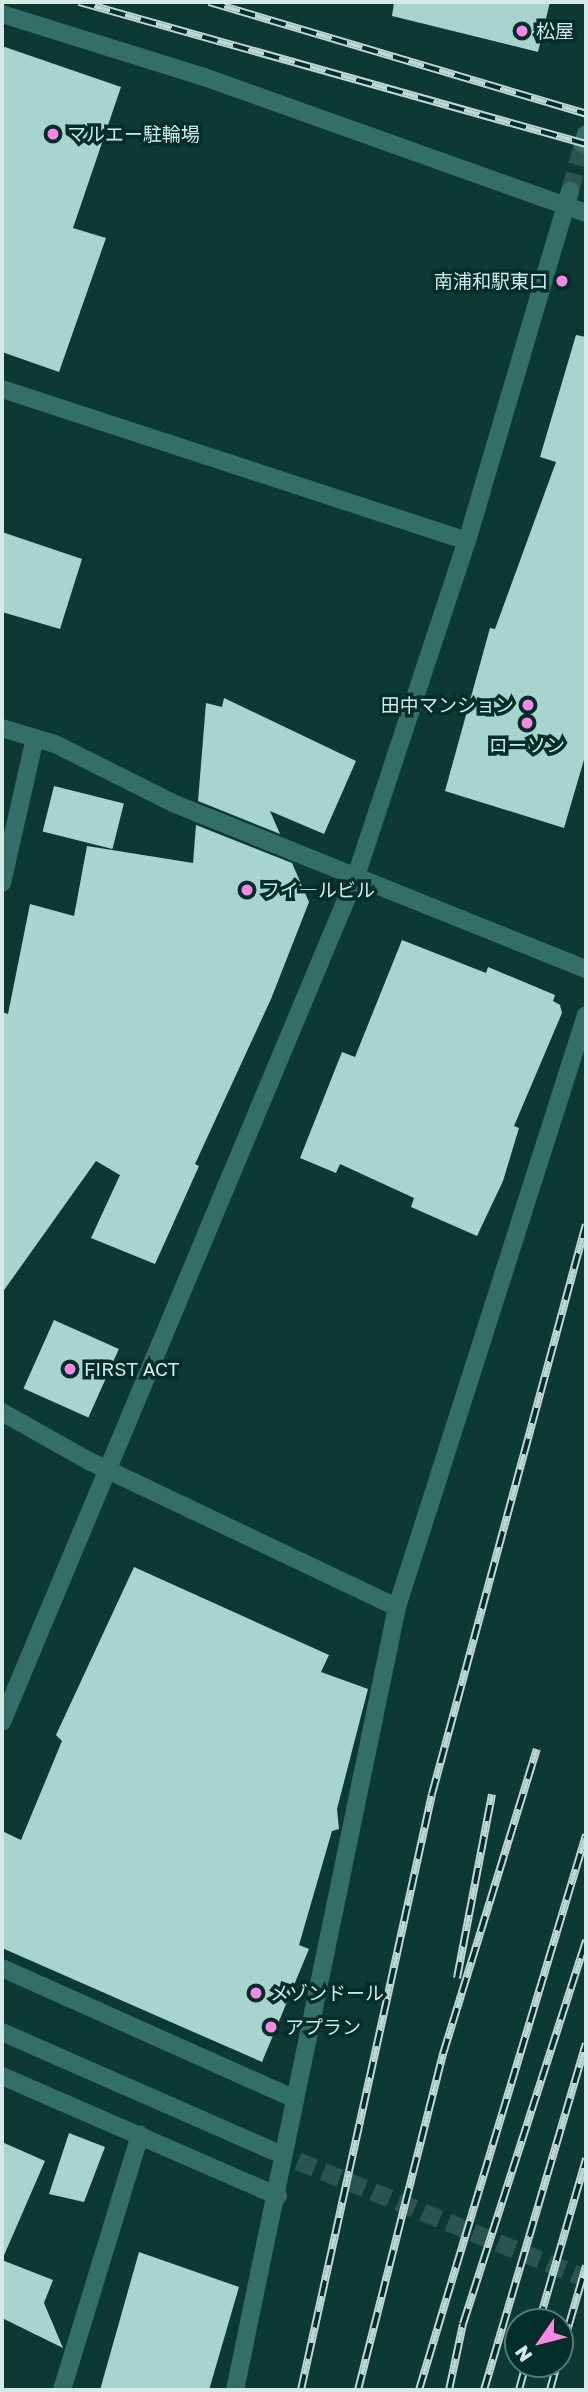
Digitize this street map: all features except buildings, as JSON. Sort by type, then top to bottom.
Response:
[{"type":"street","points":[[2,14],[204,77],[568,198],[586,213]]},
{"type":"street","points":[[2,1723],[356,876],[467,541],[568,198]]},
{"type":"street","points":[[2,388],[467,541]]},
{"type":"street","points":[[2,727],[36,738],[175,804],[586,969]]},
{"type":"street","points":[[2,883],[36,738]]},
{"type":"street","points":[[235,2390],[278,2196],[295,2099],[397,1607],[586,1015]]},
{"type":"street","points":[[2,1412],[109,1471],[397,1607]]},
{"type":"street","points":[[2,1968],[295,2099]]},
{"type":"street","points":[[2,2032],[273,2151]]},
{"type":"street","points":[[2,2076],[278,2196]]},
{"type":"street","points":[[62,2390],[141,2135]]},
{"type":"tunnel","points":[[570,191],[583,144]]},
{"type":"tunnel","points":[[273,2151],[586,2279]]},
{"type":"railway","points":[[79,2],[586,144]]},
{"type":"railway","points":[[209,2],[586,114]]},
{"type":"railway","points":[[301,2390],[432,1794],[586,1224]]},
{"type":"railway","points":[[358,2390],[443,2054],[537,1749]]},
{"type":"railway","points":[[457,1978],[492,1794]]},
{"type":"railway","points":[[419,2390],[586,1835]]},
{"type":"railway","points":[[449,2390],[463,2324],[586,1940]]},
{"type":"railway","points":[[484,2390],[586,2044]]},
{"type":"railway","points":[[543,2308],[586,2159]]},
{"type":"railway","points":[[574,2308],[586,2266]]},
{"type":"railway","points":[[519,2390],[522,2378]]},
{"type":"railway","points":[[550,2390],[553,2378]]},
{"type":"place","name":"松屋","points":[[522,31]]},
{"type":"place","name":"マルエー駐輪場","points":[[53,134]]},
{"type":"place","name":"南浦和駅東口","points":[[562,281]]},
{"type":"place","name":"田中マンション","points":[[528,705]]},
{"type":"place","name":"ローソン","points":[[527,723]]},
{"type":"place","name":"フイ―ルビル","points":[[247,890]]},
{"type":"place","name":"FIRST ACT","points":[[70,1369]]},
{"type":"place","name":"メゾンドール","points":[[256,1993]]},
{"type":"place","name":"アプラン","points":[[271,2027]]}]
